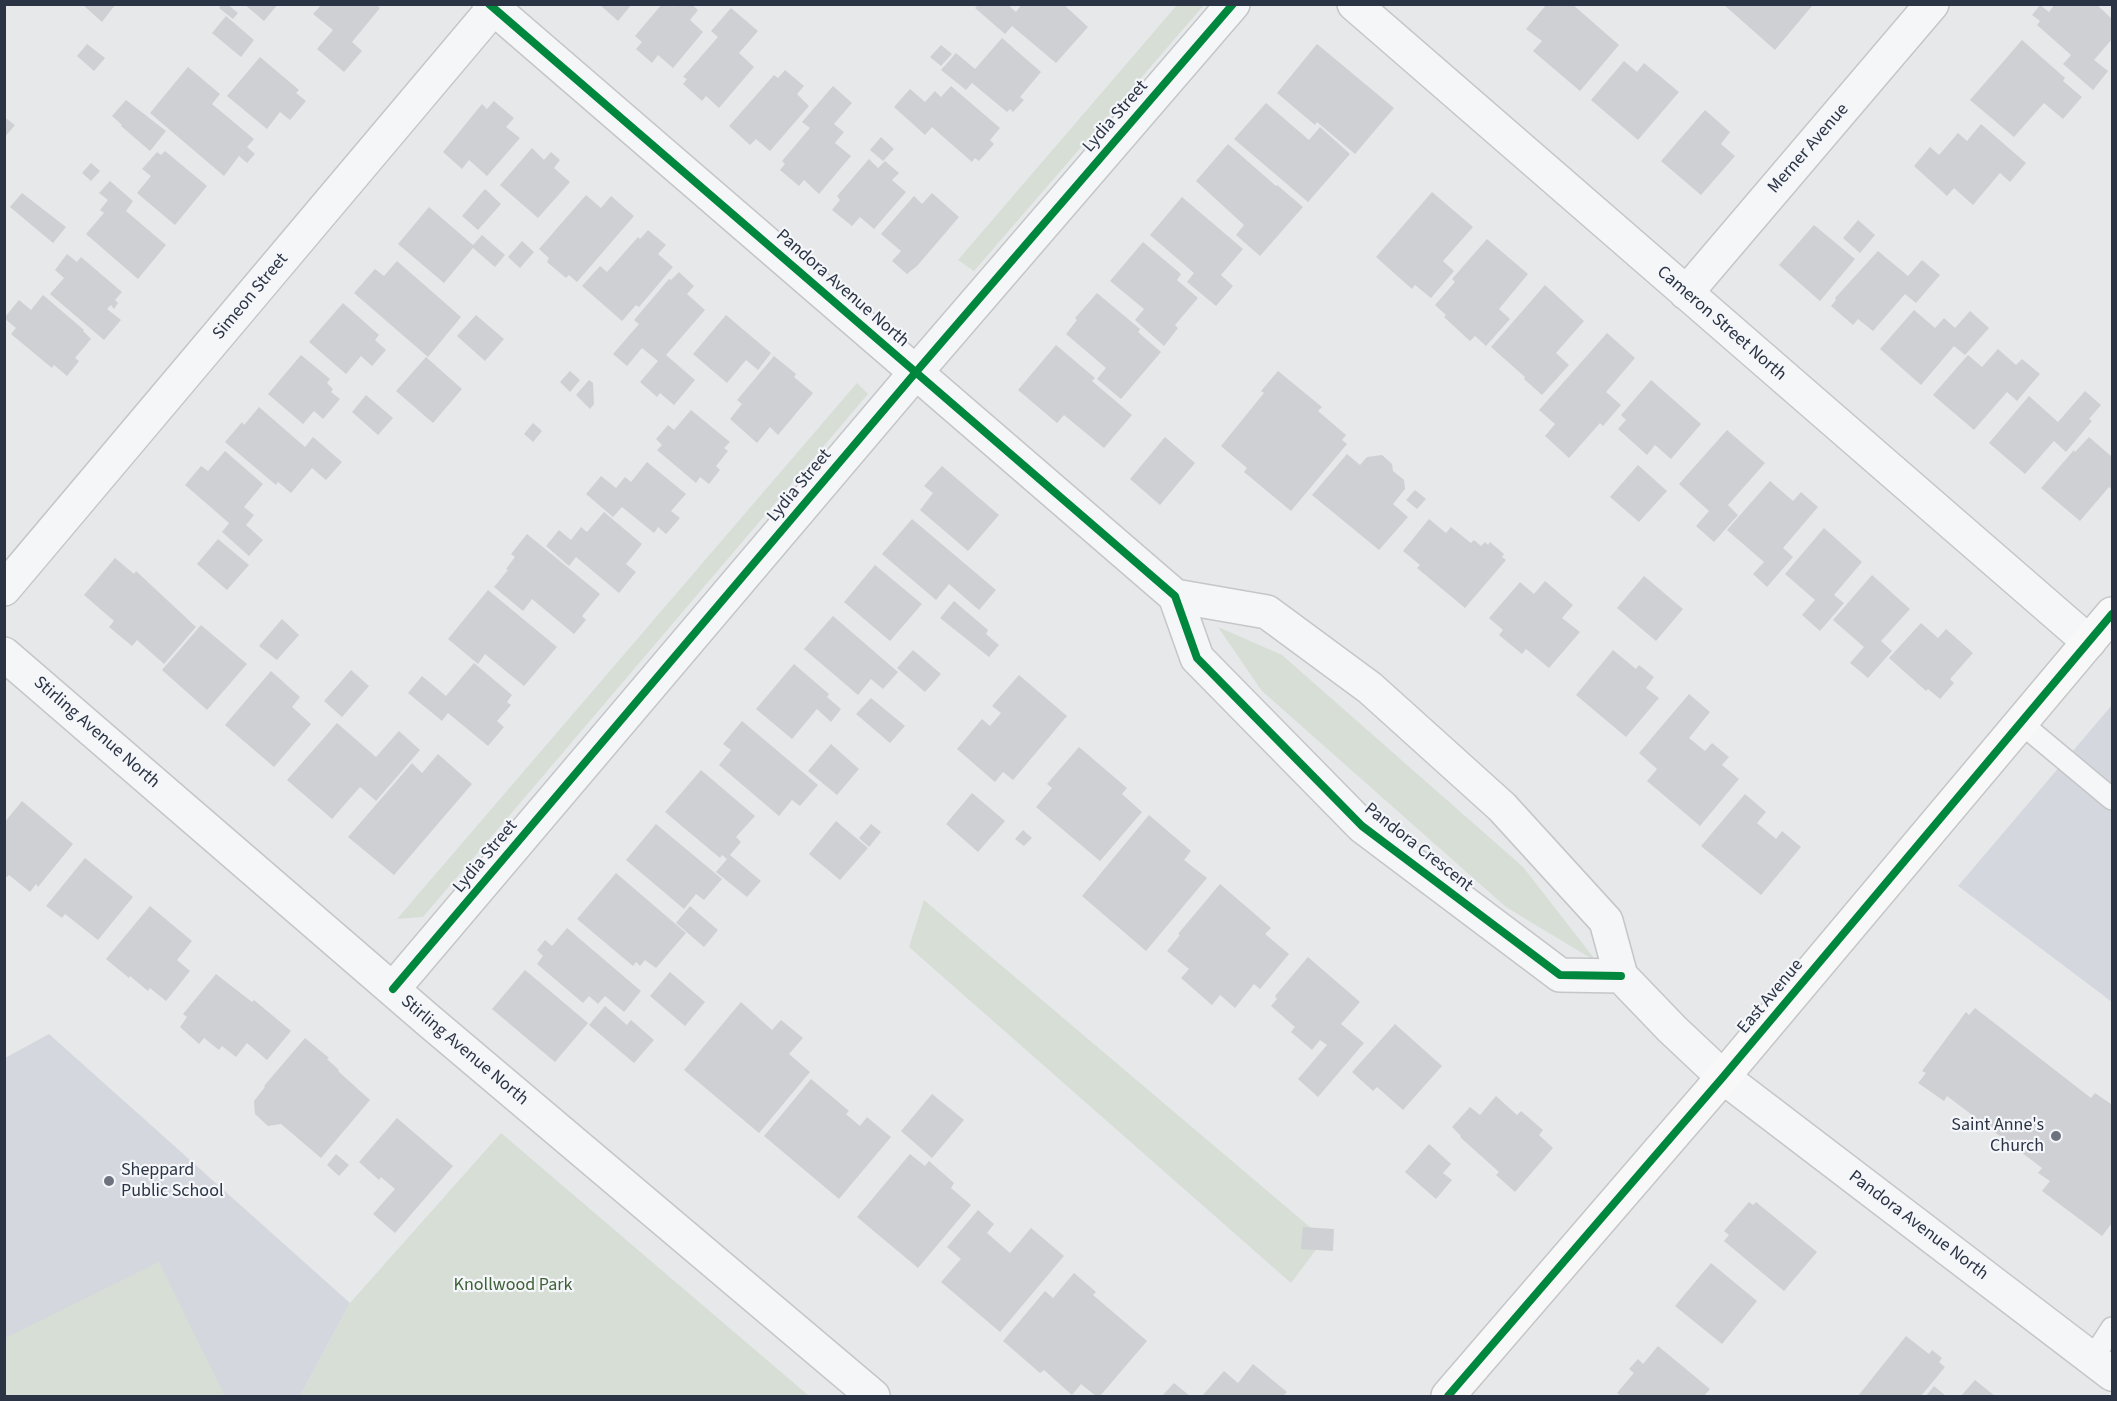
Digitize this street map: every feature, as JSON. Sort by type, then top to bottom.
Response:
[{"type":"street","name":"Lydia Street","points":[[393,989],[916,372],[1233,4]]},
{"type":"street","name":"Cameron Street North","points":[[1354,4],[2088,642]]},
{"type":"street","name":"Merner Avenue","points":[[1686,293],[1932,4]]},
{"type":"street","name":"Pandora Avenue North","points":[[494,6],[1175,596]]},
{"type":"street","name":"Simeon Street","points":[[4,589],[494,6]]},
{"type":"street","points":[[1175,596],[1267,612],[1370,688],[1502,807],[1606,921],[1621,976],[1677,1034],[1723,1077]]},
{"type":"street","name":"Pandora Crescent","points":[[1175,596],[1197,658],[1362,826],[1560,975],[1621,976]]},
{"type":"street","name":"East Avenue","points":[[1448,1396],[1723,1077],[2112,614]]},
{"type":"street","name":"Stirling Avenue North","points":[[4,654],[393,989],[873,1396]]},
{"type":"street","name":"Pandora Avenue North","points":[[1723,1077],[2102,1367]]},
{"type":"lane","points":[[2021,723],[2112,799]]},
{"type":"lane","points":[[2102,1367],[2112,1328]]},
{"type":"shaded area","points":[[2112,705],[2112,1002],[1958,886]]},
{"type":"shaded area","name":"Sheppard Public School","points":[[49,1034],[350,1303],[300,1396],[5,1396],[5,1058]]},
{"type":"green space","points":[[1177,5],[1204,5],[974,271],[958,260]]},
{"type":"green space","points":[[857,383],[868,394],[423,917],[397,919]]},
{"type":"green space","points":[[1218,627],[1282,655],[1523,867],[1597,962],[1506,907],[1262,691]]},
{"type":"green space","points":[[924,900],[1324,1239],[1291,1283],[909,947]]},
{"type":"green space","name":"Knollwood Park","points":[[501,1133],[809,1396],[300,1396],[350,1303]]},
{"type":"green space","points":[[159,1262],[225,1396],[5,1396],[5,1338]]},
{"type":"building","points":[[82,4],[114,4],[115,5],[102,22]]},
{"type":"building","points":[[222,4],[227,4],[238,13],[233,19],[219,8]]},
{"type":"building","points":[[244,4],[278,4],[264,21]]},
{"type":"building","points":[[322,4],[376,4],[380,8],[352,42],[362,51],[344,72],[317,49],[333,30],[313,14]]},
{"type":"building","points":[[599,4],[632,4],[618,21]]},
{"type":"building","points":[[662,4],[671,4],[674,7],[676,4],[691,4],[698,10],[690,20],[703,32],[673,68],[658,55],[652,63],[636,49],[642,42],[635,36]]},
{"type":"building","points":[[979,4],[1007,4],[1016,12],[1022,4],[1063,4],[1088,27],[1056,63],[1012,26],[1005,34],[975,8]]},
{"type":"building","points":[[1547,4],[1572,4],[1619,45],[1580,91],[1533,51],[1542,41],[1526,29]]},
{"type":"building","points":[[1723,4],[1810,4],[1812,6],[1775,50]]},
{"type":"building","points":[[2055,4],[2096,4],[2112,19],[2112,39],[2094,60],[2108,71],[2093,90],[2063,64],[2071,55],[2037,25],[2040,21],[2032,15],[2040,5],[2049,12]]},
{"type":"building","points":[[731,8],[758,31],[739,53],[754,67],[719,108],[706,96],[702,101],[683,84],[687,79],[683,77],[718,37],[711,31]]},
{"type":"building","points":[[226,16],[254,40],[241,57],[212,33]]},
{"type":"building","points":[[1002,38],[1041,72],[1020,97],[1024,100],[1013,112],[1010,109],[1007,112],[972,83],[966,90],[941,70],[956,53],[975,69]]},
{"type":"building","points":[[2022,40],[2065,78],[2063,81],[2082,97],[2063,119],[2044,103],[2014,137],[1970,100]]},
{"type":"building","points":[[87,44],[105,58],[94,71],[77,56]]},
{"type":"building","points":[[1317,44],[1394,108],[1355,154],[1277,93]]},
{"type":"building","points":[[941,45],[952,54],[941,66],[930,57]]},
{"type":"building","points":[[260,57],[299,90],[296,93],[306,101],[290,120],[280,112],[267,129],[227,96]]},
{"type":"building","points":[[1624,61],[1637,72],[1644,63],[1679,92],[1638,140],[1591,100]]},
{"type":"building","points":[[188,67],[220,94],[212,104],[254,139],[247,147],[255,154],[247,163],[239,156],[224,176],[150,113]]},
{"type":"building","points":[[785,70],[804,86],[797,94],[809,106],[770,151],[756,139],[750,145],[729,126],[774,75],[778,78]]},
{"type":"building","points":[[833,86],[852,103],[834,124],[844,132],[835,143],[851,156],[819,194],[804,180],[799,186],[780,170],[785,164],[782,161],[810,128],[802,122]]},
{"type":"building","points":[[951,86],[1000,128],[990,140],[994,144],[979,161],[975,158],[972,162],[932,127],[925,135],[894,107],[910,89],[925,102],[935,91],[941,97]]},
{"type":"building","points":[[126,100],[166,131],[150,151],[112,116]]},
{"type":"building","points":[[494,101],[514,118],[506,127],[520,138],[487,176],[469,160],[462,169],[443,152],[482,104],[487,109]]},
{"type":"building","points":[[1266,103],[1309,140],[1320,127],[1350,154],[1308,202],[1234,139]]},
{"type":"building","points":[[1705,110],[1730,132],[1721,144],[1735,156],[1701,195],[1661,161]]},
{"type":"building","points":[[4,117],[15,125],[4,138]]},
{"type":"building","points":[[1981,124],[2026,163],[2010,182],[2000,173],[1973,205],[1954,188],[1947,196],[1914,166],[1930,147],[1939,155],[1958,133],[1967,141]]},
{"type":"building","points":[[881,137],[894,149],[883,161],[870,150]]},
{"type":"building","points":[[1228,144],[1303,207],[1260,256],[1236,235],[1244,225],[1196,181]]},
{"type":"building","points":[[532,148],[544,160],[551,152],[560,160],[554,168],[570,182],[538,218],[500,185]]},
{"type":"building","points":[[165,151],[207,186],[175,225],[137,193],[151,176],[142,169],[157,152],[161,155]]},
{"type":"building","points":[[869,159],[878,168],[885,161],[899,173],[892,180],[906,192],[874,229],[860,217],[852,226],[832,210],[840,200],[837,196]]},
{"type":"building","points":[[91,163],[100,171],[91,181],[82,173]]},
{"type":"building","points":[[110,181],[133,201],[126,211],[166,245],[138,279],[86,234],[104,213],[100,210],[108,200],[99,193]]},
{"type":"building","points":[[485,189],[501,204],[478,230],[462,216]]},
{"type":"building","points":[[1432,192],[1473,227],[1443,261],[1454,271],[1431,298],[1415,285],[1412,289],[1376,257]]},
{"type":"building","points":[[22,193],[66,227],[53,243],[10,207]]},
{"type":"building","points":[[932,193],[959,217],[917,266],[907,274],[892,261],[901,251],[881,234],[914,196],[922,204]]},
{"type":"building","points":[[586,195],[601,208],[611,196],[634,216],[577,282],[569,275],[566,278],[547,262],[549,258],[539,249]]},
{"type":"building","points":[[1182,197],[1243,249],[1221,275],[1233,286],[1216,306],[1187,282],[1194,273],[1150,235]]},
{"type":"building","points":[[429,207],[473,245],[482,235],[505,255],[495,267],[473,248],[444,283],[398,244]]},
{"type":"building","points":[[1858,220],[1875,235],[1860,253],[1843,238]]},
{"type":"building","points":[[1814,225],[1855,259],[1820,301],[1779,265]]},
{"type":"building","points":[[648,230],[666,245],[658,254],[673,267],[639,307],[636,305],[622,321],[582,286],[600,266],[607,272],[638,237],[640,239]]},
{"type":"building","points":[[1487,239],[1528,274],[1499,309],[1510,319],[1486,346],[1475,336],[1470,341],[1444,317],[1446,315],[1435,305],[1455,282],[1452,279]]},
{"type":"building","points":[[522,241],[534,252],[520,268],[508,257]]},
{"type":"building","points":[[1143,242],[1181,274],[1177,280],[1198,298],[1175,325],[1178,328],[1164,346],[1135,320],[1144,309],[1110,281]]},
{"type":"building","points":[[1878,251],[1908,276],[1922,260],[1940,275],[1916,303],[1905,294],[1873,331],[1858,319],[1853,325],[1831,306],[1835,298]]},
{"type":"building","points":[[67,254],[77,262],[81,257],[122,292],[115,300],[118,303],[114,309],[111,305],[107,309],[121,320],[104,340],[50,294],[64,278],[55,270]]},
{"type":"building","points":[[397,261],[461,317],[428,357],[354,293],[375,269],[384,276]]},
{"type":"building","points":[[679,272],[694,286],[687,294],[705,310],[666,355],[695,380],[674,405],[660,393],[657,397],[640,382],[658,361],[642,348],[627,366],[613,354],[639,324],[634,320],[669,279],[671,280]]},
{"type":"building","points":[[1545,285],[1584,321],[1556,353],[1569,365],[1542,395],[1491,347]]},
{"type":"building","points":[[1097,293],[1140,329],[1138,332],[1161,352],[1121,399],[1097,379],[1106,368],[1066,334],[1077,320],[1075,318]]},
{"type":"building","points":[[43,295],[84,330],[91,339],[75,358],[79,361],[67,376],[54,365],[52,368],[11,334],[16,328],[4,318],[19,300],[31,310]]},
{"type":"building","points":[[343,303],[379,335],[375,340],[386,350],[372,366],[361,356],[346,374],[309,342]]},
{"type":"building","points":[[1914,310],[1935,328],[1944,318],[1955,328],[1970,311],[1989,328],[1965,355],[1954,346],[1921,385],[1880,349]]},
{"type":"building","points":[[476,315],[504,339],[485,361],[457,336]]},
{"type":"building","points":[[726,315],[771,353],[758,370],[746,360],[727,383],[693,354]]},
{"type":"building","points":[[1607,333],[1635,358],[1606,392],[1621,405],[1603,426],[1600,423],[1569,458],[1545,436],[1555,424],[1539,410]]},
{"type":"building","points":[[1056,345],[1095,378],[1092,381],[1132,415],[1104,448],[1064,415],[1057,423],[1018,390]]},
{"type":"building","points":[[1998,349],[2016,365],[2022,359],[2040,374],[2017,401],[2007,392],[1974,430],[1933,395],[1968,355],[1982,367]]},
{"type":"building","points":[[301,355],[330,379],[327,383],[333,389],[331,392],[340,399],[323,419],[314,411],[303,424],[268,394]]},
{"type":"building","points":[[774,356],[796,374],[794,377],[813,393],[778,435],[770,427],[757,443],[730,419],[742,404],[737,400]]},
{"type":"building","points":[[426,357],[462,389],[433,423],[396,391]]},
{"type":"building","points":[[570,371],[580,380],[570,392],[560,382]]},
{"type":"building","points":[[1278,371],[1322,407],[1318,411],[1346,435],[1342,440],[1347,444],[1291,511],[1244,472],[1247,468],[1221,446],[1264,393],[1261,391]]},
{"type":"building","points":[[589,380],[593,383],[594,404],[590,409],[576,395]]},
{"type":"building","points":[[1651,380],[1701,424],[1671,459],[1655,445],[1647,455],[1618,429],[1626,420],[1621,415]]},
{"type":"building","points":[[2085,391],[2101,405],[2089,419],[2092,421],[2066,452],[2054,441],[2025,474],[1989,443],[2029,396],[2058,422]]},
{"type":"building","points":[[366,395],[393,418],[378,435],[352,412]]},
{"type":"building","points":[[259,407],[305,447],[313,437],[342,462],[326,480],[312,468],[291,493],[278,482],[276,485],[225,442]]},
{"type":"building","points":[[691,410],[730,442],[724,448],[728,451],[716,466],[720,470],[709,484],[700,477],[696,483],[657,450],[662,445],[656,439],[668,425],[674,430]]},
{"type":"building","points":[[533,423],[542,431],[533,442],[524,434]]},
{"type":"building","points":[[1727,430],[1765,463],[1728,505],[1738,515],[1714,542],[1696,526],[1709,511],[1679,484]]},
{"type":"building","points":[[1165,437],[1195,463],[1160,505],[1130,479]]},
{"type":"building","points":[[2089,437],[2112,457],[2112,490],[2109,487],[2080,521],[2041,488],[2074,450],[2075,452]]},
{"type":"building","points":[[225,451],[263,484],[244,507],[254,515],[246,525],[263,540],[249,556],[222,532],[229,523],[185,485],[201,466],[208,471]]},
{"type":"building","points":[[1347,454],[1360,465],[1367,457],[1382,455],[1392,464],[1393,471],[1404,480],[1405,489],[1393,504],[1408,517],[1379,550],[1312,495]]},
{"type":"building","points":[[647,462],[686,494],[671,511],[680,518],[666,534],[658,527],[654,533],[622,507],[613,517],[586,494],[601,476],[616,488],[625,477],[631,482]]},
{"type":"building","points":[[1638,465],[1667,491],[1639,522],[1610,497]]},
{"type":"building","points":[[942,466],[999,515],[968,551],[920,510],[933,493],[924,486]]},
{"type":"building","points":[[1770,481],[1793,501],[1801,492],[1818,507],[1783,548],[1793,557],[1767,587],[1753,574],[1764,562],[1727,530]]},
{"type":"building","points":[[1415,490],[1426,499],[1417,509],[1406,500]]},
{"type":"building","points":[[604,512],[642,544],[626,564],[636,572],[619,593],[576,557],[569,566],[546,546],[559,530],[571,540],[581,527],[587,532]]},
{"type":"building","points":[[912,519],[996,590],[979,610],[949,584],[936,600],[882,554]]},
{"type":"building","points":[[1429,519],[1446,533],[1451,527],[1471,543],[1474,540],[1481,546],[1485,542],[1488,545],[1490,542],[1504,554],[1502,557],[1506,560],[1465,608],[1417,568],[1420,565],[1403,551]]},
{"type":"building","points":[[1824,528],[1862,562],[1834,595],[1844,603],[1820,631],[1802,615],[1815,600],[1785,574]]},
{"type":"building","points":[[527,534],[600,594],[582,616],[586,620],[574,634],[532,599],[523,611],[494,587],[515,557],[511,554]]},
{"type":"building","points":[[218,539],[249,565],[227,590],[197,564]]},
{"type":"building","points":[[115,558],[134,574],[136,571],[196,627],[164,664],[137,640],[132,646],[109,627],[114,621],[84,595]]},
{"type":"building","points":[[875,565],[922,604],[890,641],[844,602]]},
{"type":"building","points":[[1872,575],[1910,609],[1881,641],[1892,651],[1868,678],[1850,663],[1864,647],[1833,620]]},
{"type":"building","points":[[1644,576],[1683,609],[1656,641],[1617,608]]},
{"type":"building","points":[[1545,581],[1573,605],[1562,618],[1580,632],[1549,668],[1526,649],[1522,654],[1499,635],[1503,630],[1489,618],[1520,582],[1534,594]]},
{"type":"building","points":[[488,590],[557,647],[524,686],[485,654],[478,664],[448,639]]},
{"type":"building","points":[[954,601],[988,630],[986,634],[999,645],[989,657],[940,618]]},
{"type":"building","points":[[833,616],[898,672],[883,689],[871,679],[858,695],[804,649]]},
{"type":"building","points":[[282,619],[299,635],[277,660],[259,646]]},
{"type":"building","points":[[1921,623],[1938,638],[1946,629],[1973,653],[1950,679],[1954,683],[1940,699],[1928,689],[1926,691],[1889,658]]},
{"type":"building","points":[[201,625],[247,664],[207,710],[162,670]]},
{"type":"building","points":[[913,650],[941,674],[925,692],[897,668]]},
{"type":"building","points":[[1613,650],[1636,669],[1639,665],[1654,677],[1646,688],[1659,698],[1626,737],[1576,695]]},
{"type":"building","points":[[474,663],[512,695],[507,702],[511,705],[497,721],[504,727],[488,746],[448,713],[442,721],[408,693],[422,676],[446,696]]},
{"type":"building","points":[[794,664],[829,694],[827,697],[841,709],[831,722],[817,709],[792,739],[756,709]]},
{"type":"building","points":[[351,670],[369,686],[342,717],[324,701]]},
{"type":"building","points":[[271,671],[300,697],[292,707],[311,724],[274,767],[225,725]]},
{"type":"building","points":[[1019,675],[1067,716],[1013,780],[1003,772],[995,782],[957,749],[982,719],[990,726],[1001,713],[992,706]]},
{"type":"building","points":[[1689,694],[1710,712],[1689,738],[1705,751],[1712,743],[1729,757],[1722,765],[1739,779],[1700,826],[1647,781],[1657,769],[1639,753]]},
{"type":"building","points":[[871,698],[905,726],[890,743],[856,714]]},
{"type":"building","points":[[742,721],[818,785],[800,806],[792,800],[779,816],[719,765],[731,750],[723,744]]},
{"type":"building","points":[[337,723],[376,757],[399,731],[420,750],[376,801],[360,787],[332,819],[287,780]]},
{"type":"building","points":[[831,744],[859,769],[837,795],[808,771]]},
{"type":"building","points":[[1079,747],[1127,788],[1122,794],[1142,812],[1100,861],[1036,807],[1052,788],[1047,784]]},
{"type":"building","points":[[438,754],[472,784],[394,875],[348,837],[412,763],[422,773]]},
{"type":"building","points":[[701,770],[755,816],[736,837],[741,842],[730,855],[761,881],[747,897],[716,872],[727,859],[722,855],[720,858],[665,812]]},
{"type":"building","points":[[972,793],[1005,821],[978,852],[946,824]]},
{"type":"building","points":[[1745,794],[1766,812],[1757,823],[1776,839],[1782,831],[1801,847],[1761,895],[1701,846]]},
{"type":"building","points":[[22,801],[73,844],[38,887],[36,884],[30,892],[9,875],[7,877],[4,875],[4,823]]},
{"type":"building","points":[[1149,815],[1191,851],[1184,860],[1207,878],[1146,951],[1082,896]]},
{"type":"building","points":[[836,821],[868,848],[840,880],[809,854]]},
{"type":"building","points":[[656,824],[722,879],[704,900],[696,894],[684,909],[626,860]]},
{"type":"building","points":[[871,824],[881,832],[869,847],[859,838]]},
{"type":"building","points":[[1023,830],[1032,838],[1024,846],[1015,839]]},
{"type":"building","points":[[85,858],[133,897],[98,940],[65,914],[62,918],[46,906]]},
{"type":"building","points":[[616,873],[686,933],[656,968],[645,960],[640,966],[636,962],[633,966],[577,919]]},
{"type":"building","points":[[1220,884],[1271,928],[1265,934],[1289,954],[1260,989],[1254,984],[1235,1008],[1220,995],[1212,1005],[1181,978],[1189,969],[1167,951],[1180,935],[1178,934]]},
{"type":"building","points":[[150,906],[192,941],[177,960],[190,971],[166,1001],[150,988],[148,991],[130,976],[129,978],[106,959]]},
{"type":"building","points":[[690,906],[718,930],[704,947],[676,923]]},
{"type":"building","points":[[567,928],[641,991],[624,1012],[605,996],[598,1004],[589,996],[583,1003],[537,964],[543,956],[537,950],[545,940],[552,946]]},
{"type":"building","points":[[1308,957],[1360,1002],[1341,1024],[1364,1043],[1318,1097],[1298,1079],[1327,1045],[1320,1040],[1312,1050],[1291,1032],[1295,1027],[1271,1006],[1277,999],[1275,996]]},
{"type":"building","points":[[525,970],[588,1023],[555,1062],[492,1009]]},
{"type":"building","points":[[670,972],[705,1002],[685,1026],[650,996]]},
{"type":"building","points":[[216,974],[252,1002],[254,1000],[291,1031],[267,1060],[247,1043],[236,1057],[222,1046],[219,1050],[204,1038],[199,1044],[180,1027],[187,1017],[183,1014]]},
{"type":"building","points":[[741,1002],[772,1030],[781,1020],[803,1038],[789,1054],[810,1072],[759,1133],[684,1070]]},
{"type":"building","points":[[605,1006],[627,1025],[631,1020],[654,1040],[634,1063],[589,1025]]},
{"type":"building","name":"Saint Anne's Church","points":[[1975,1008],[2091,1098],[2095,1093],[2111,1104],[2112,1102],[2112,1223],[2102,1236],[2042,1191],[2050,1181],[2038,1173],[2042,1168],[1947,1096],[1944,1101],[1918,1083],[1926,1073],[1922,1071],[1966,1012],[1969,1015]]},
{"type":"building","points":[[1395,1024],[1442,1066],[1403,1110],[1377,1087],[1373,1091],[1352,1072]]},
{"type":"building","points":[[305,1038],[329,1058],[327,1059],[338,1071],[370,1100],[321,1158],[281,1124],[268,1126],[255,1114],[254,1101]]},
{"type":"building","points":[[811,1079],[849,1111],[846,1114],[860,1126],[867,1117],[891,1137],[839,1199],[764,1136]]},
{"type":"building","points":[[932,1094],[964,1120],[932,1158],[901,1131]]},
{"type":"building","points":[[1496,1096],[1517,1115],[1521,1111],[1543,1130],[1539,1135],[1553,1148],[1515,1192],[1496,1175],[1499,1172],[1452,1127],[1470,1107],[1480,1115]]},
{"type":"building","points":[[397,1118],[453,1166],[395,1233],[373,1214],[395,1189],[381,1177],[379,1180],[359,1162]]},
{"type":"building","points":[[1429,1144],[1451,1164],[1443,1173],[1452,1180],[1436,1199],[1405,1172]]},
{"type":"building","points":[[336,1154],[349,1165],[339,1176],[327,1165]]},
{"type":"building","points":[[910,1154],[925,1166],[929,1161],[954,1183],[951,1188],[971,1205],[918,1268],[857,1217]]},
{"type":"building","points":[[1749,1202],[1753,1205],[1756,1202],[1817,1252],[1784,1291],[1724,1241],[1729,1235],[1724,1231]]},
{"type":"building","points":[[978,1210],[994,1224],[987,1233],[1010,1253],[1031,1228],[1064,1256],[1000,1332],[941,1282],[961,1259],[947,1247]]},
{"type":"building","points":[[1303,1227],[1334,1229],[1333,1251],[1301,1249]]},
{"type":"building","points":[[1711,1263],[1757,1301],[1722,1344],[1675,1306]]},
{"type":"building","points":[[1074,1273],[1096,1292],[1093,1295],[1147,1341],[1100,1396],[1096,1396],[1081,1384],[1072,1395],[1044,1370],[1040,1373],[1003,1341],[1045,1291],[1053,1298]]},
{"type":"building","points":[[1906,1336],[1929,1354],[1932,1350],[1942,1358],[1939,1362],[1945,1367],[1921,1396],[1858,1396]]},
{"type":"building","points":[[1658,1346],[1710,1389],[1704,1396],[1621,1396],[1617,1393],[1634,1373],[1629,1369],[1638,1359],[1643,1364]]},
{"type":"building","points":[[1253,1364],[1287,1392],[1283,1396],[1202,1396],[1224,1371],[1238,1383]]},
{"type":"building","points":[[1975,1380],[1995,1396],[1961,1396]]},
{"type":"building","points":[[1174,1383],[1190,1396],[1162,1396]]},
{"type":"building","points":[[1934,1386],[1946,1396],[1926,1396]]},
{"type":"cycle path","points":[[489,4],[1175,596],[1197,658],[1362,826],[1560,975],[1621,976]]},
{"type":"cycle path","points":[[393,989],[916,372],[1233,4]]},
{"type":"cycle path","points":[[1448,1396],[1723,1077],[2112,614]]},
{"type":"place","name":"Saint Anne's Church","points":[[2056,1136]]},
{"type":"place","name":"Sheppard Public School","points":[[109,1181]]}]
